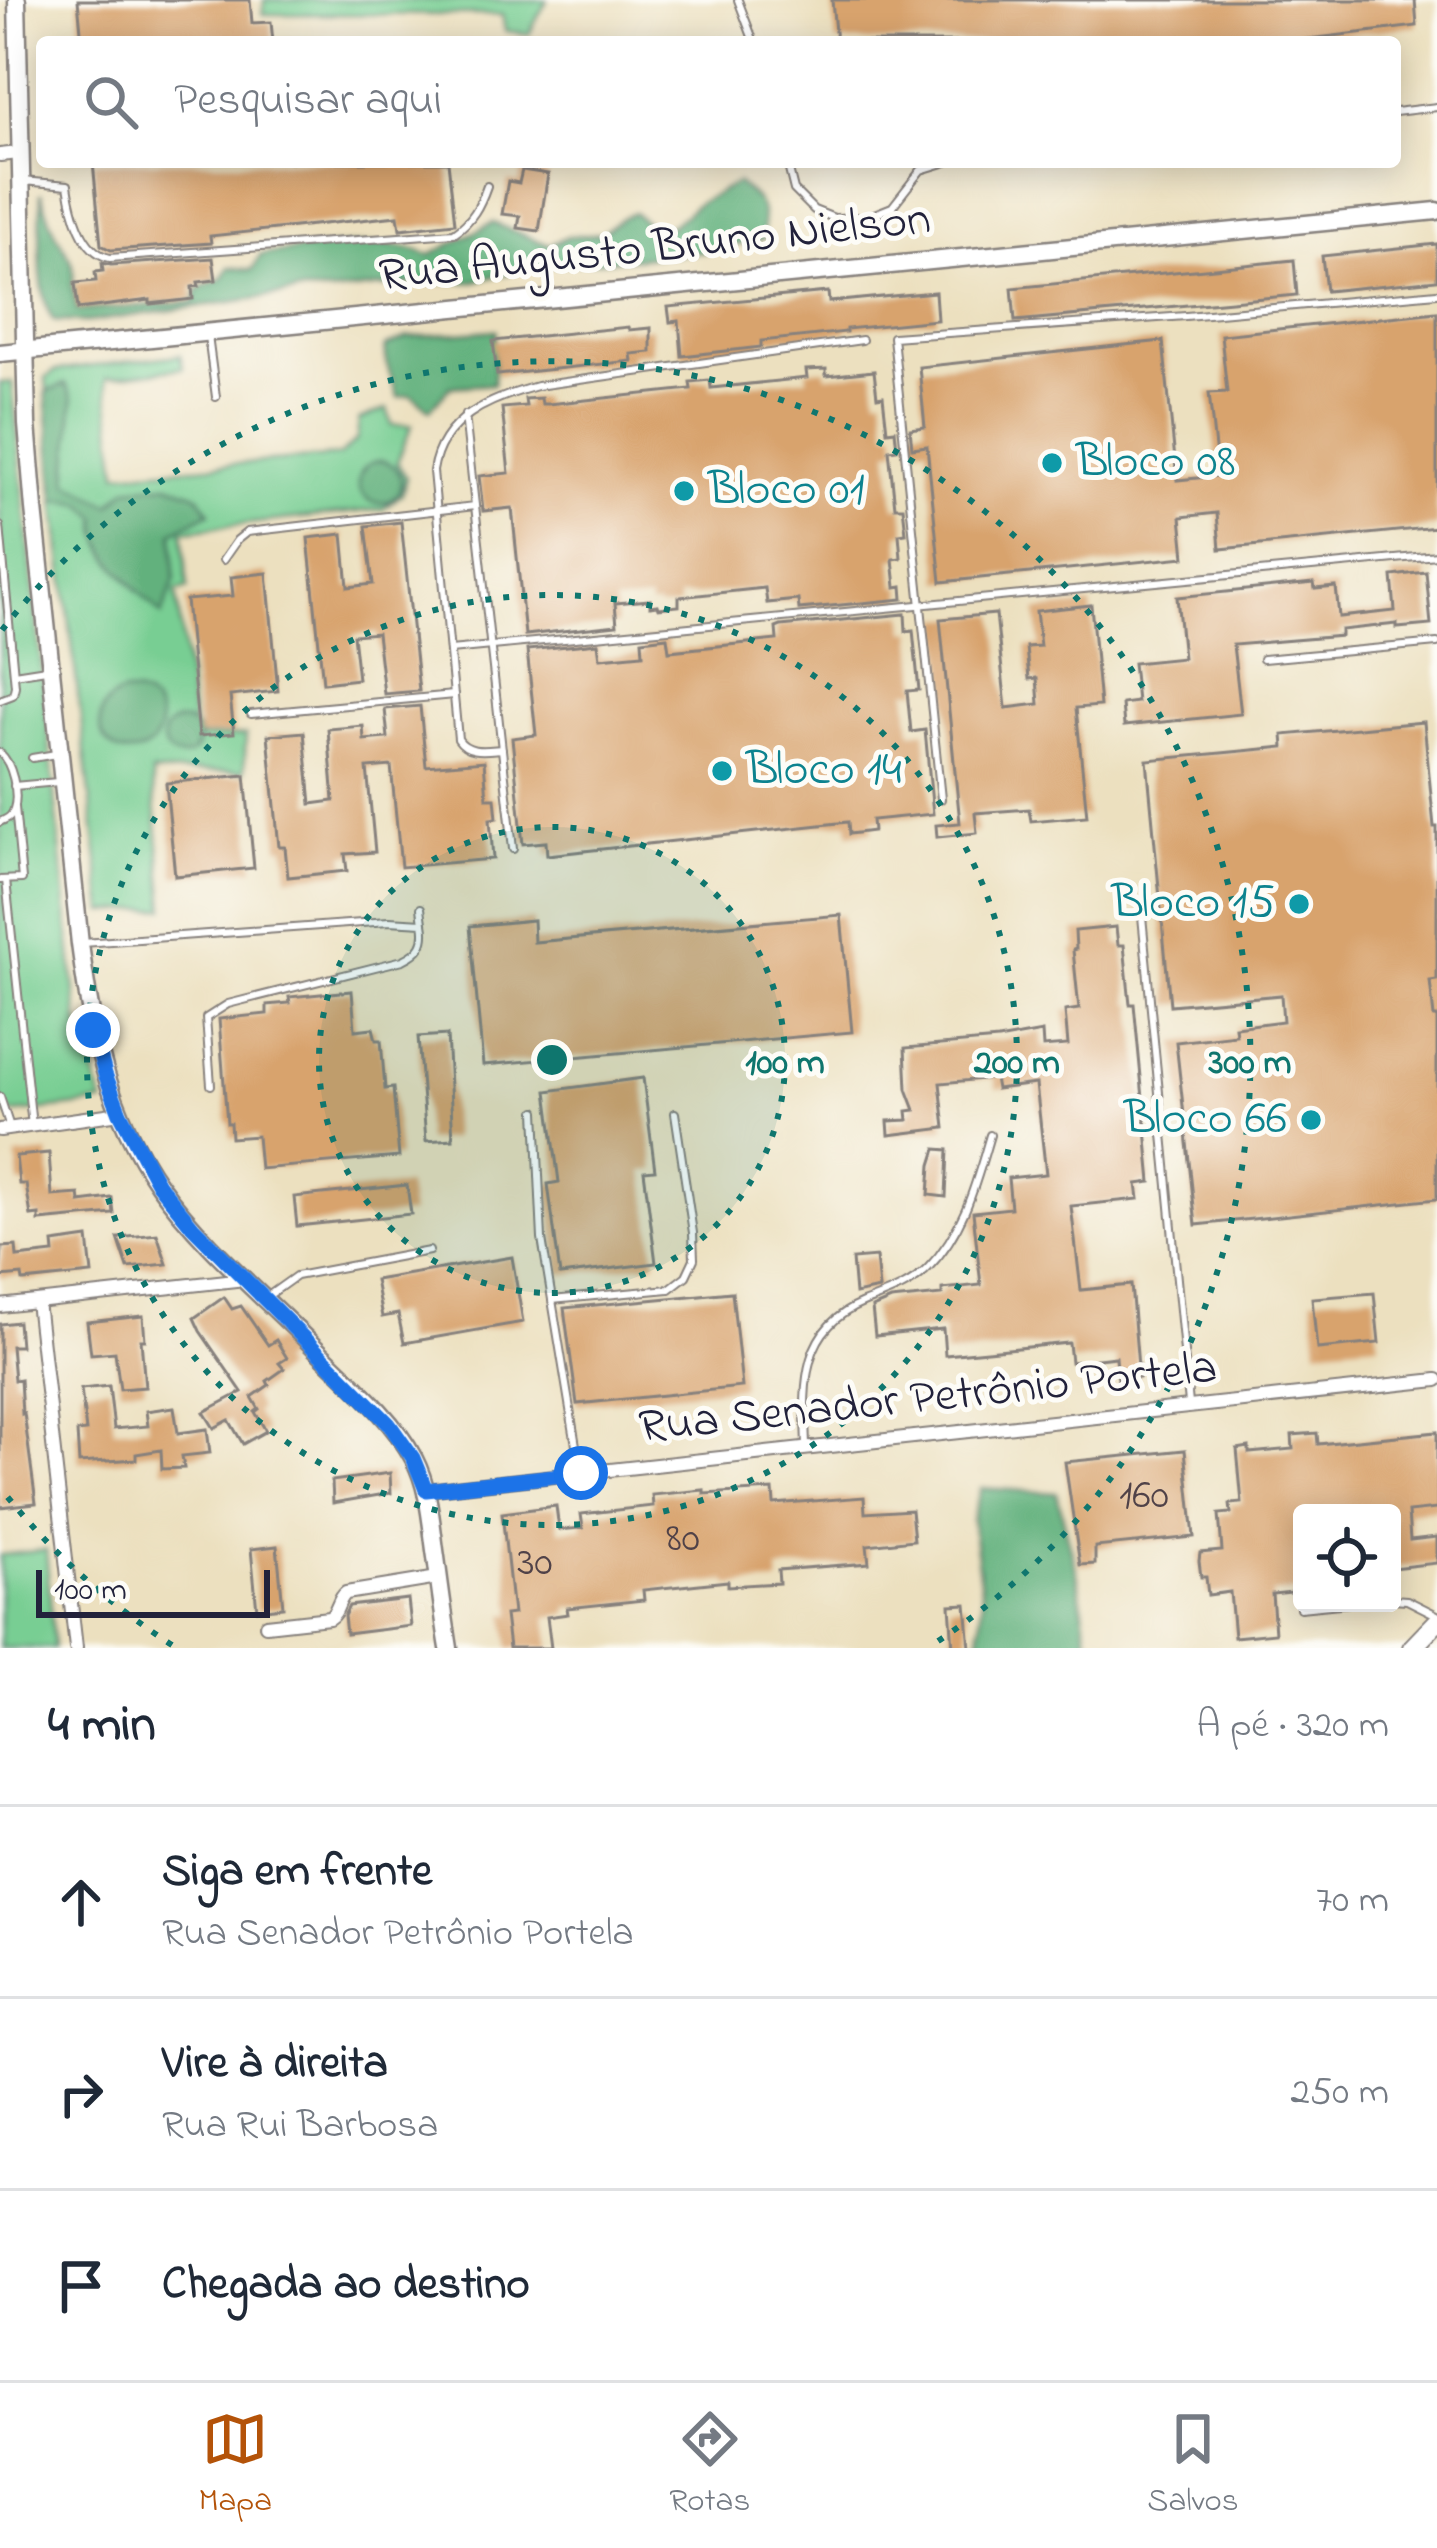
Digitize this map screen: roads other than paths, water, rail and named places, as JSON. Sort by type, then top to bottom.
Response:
[{"type":"main road","points":[[17,0],[9,154],[20,181],[32,488],[93,1030],[120,1113],[158,1184],[193,1227],[389,1424],[413,1458],[426,1490],[448,1648]]},
{"type":"main road","name":"Rua Augusto Bruno Nielson","points":[[0,353],[1437,211]]},
{"type":"main road","points":[[1412,1648],[1437,1618]]},
{"type":"street","points":[[5,1130],[120,1113]]},
{"type":"street","points":[[0,1306],[246,1279]]},
{"type":"street","points":[[37,1302],[76,1648]]},
{"type":"street","name":"Rua Senador Petrônio Portela","points":[[426,1490],[1437,1380]]},
{"type":"street","points":[[266,1625],[329,1618],[346,1593],[438,1578]]},
{"type":"lane","points":[[738,0],[752,36]]},
{"type":"lane","points":[[1401,111],[1437,107]]},
{"type":"lane","points":[[788,168],[794,190],[814,210],[834,218],[867,217],[892,207],[927,168]]},
{"type":"lane","points":[[20,181],[68,185],[73,215],[94,252],[110,258],[454,233],[480,207],[487,186]]},
{"type":"lane","points":[[941,799],[893,337],[1437,293]]},
{"type":"lane","points":[[208,333],[216,397]]},
{"type":"lane","points":[[502,749],[472,750],[458,739],[433,471],[436,450],[465,415],[537,386],[862,340]]},
{"type":"lane","points":[[465,415],[513,849]]},
{"type":"lane","points":[[223,560],[247,532],[475,506]]},
{"type":"lane","points":[[0,526],[14,674],[13,695],[0,700]]},
{"type":"lane","points":[[451,650],[1437,555]]},
{"type":"lane","points":[[1263,659],[1437,643]]},
{"type":"lane","points":[[14,674],[51,668]]},
{"type":"lane","points":[[250,714],[454,695]]},
{"type":"lane","points":[[0,753],[8,760],[14,786],[22,879],[3,880],[32,1126]]},
{"type":"lane","points":[[32,758],[59,754]]},
{"type":"lane","points":[[8,760],[19,759]]},
{"type":"lane","points":[[14,786],[62,782]]},
{"type":"lane","points":[[0,822],[15,808]]},
{"type":"lane","points":[[212,1085],[206,1018],[212,1012],[403,960],[421,948],[425,936],[421,908]]},
{"type":"lane","points":[[1142,916],[1190,1407]]},
{"type":"lane","points":[[80,944],[389,921],[423,923]]},
{"type":"lane","points":[[0,1094],[5,1130]]},
{"type":"lane","points":[[536,1111],[542,1239],[581,1473]]},
{"type":"lane","points":[[552,1300],[669,1289],[686,1276],[694,1259],[693,1233],[675,1113]]},
{"type":"lane","points":[[806,1449],[808,1363],[822,1334],[842,1312],[904,1287],[925,1272],[952,1241],[971,1199],[990,1135]]},
{"type":"lane","points":[[265,1298],[296,1276],[430,1251]]},
{"type":"lane","points":[[1401,1600],[1437,1618]]},
{"type":"place","name":"Bloco 08","points":[[1052,463]]},
{"type":"place","name":"Bloco 01","points":[[684,491]]},
{"type":"place","name":"Bloco 14","points":[[722,771]]},
{"type":"place","name":"Bloco 15","points":[[1299,904]]},
{"type":"place","name":"Bloco 66","points":[[1311,1120]]}]
